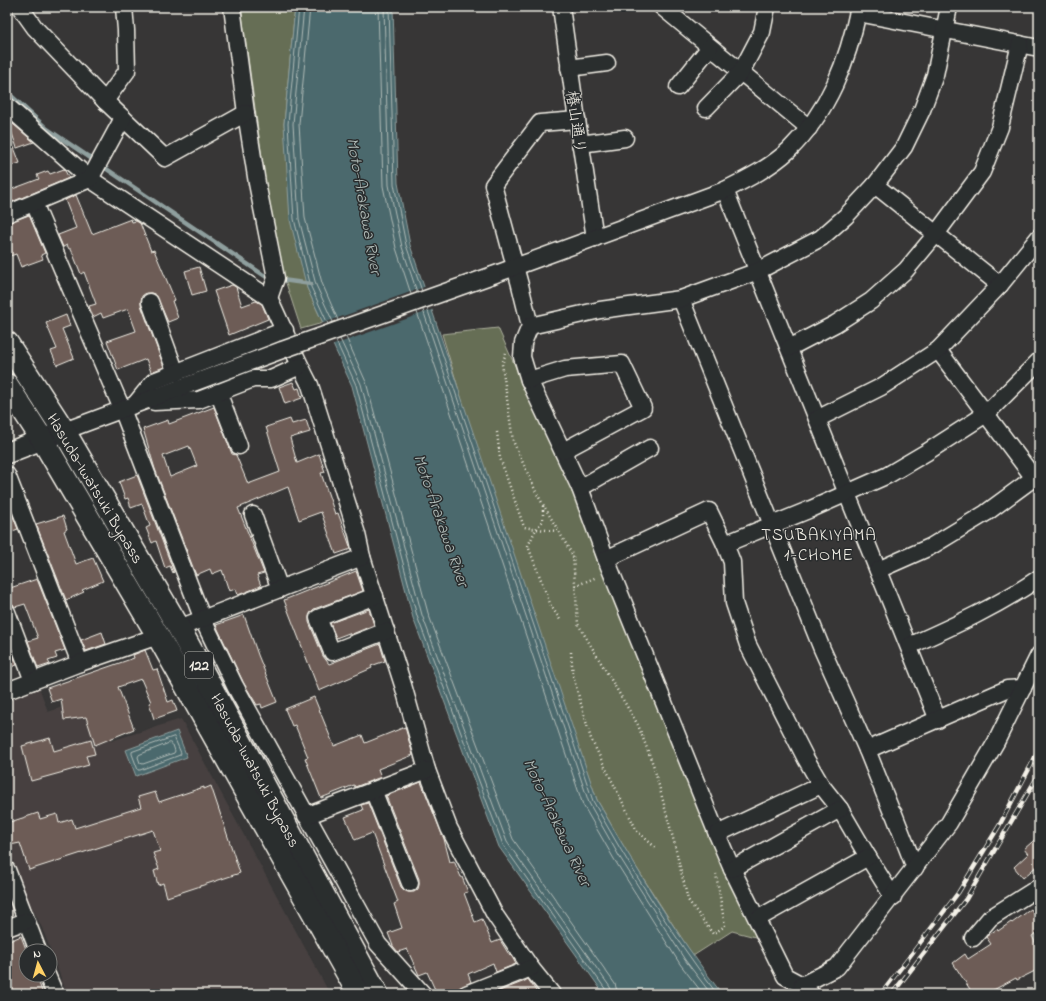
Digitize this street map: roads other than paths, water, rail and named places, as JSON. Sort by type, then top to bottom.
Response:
[{"type":"highway","name":"Hasuda-Iwatsuki Bypass","points":[[7,343],[64,431],[179,628],[377,994]]},
{"type":"highway","name":"Hasuda-Iwatsuki Bypass","points":[[7,385],[42,440],[158,636],[359,994]]},
{"type":"main road","points":[[7,453],[64,431]]},
{"type":"street","points":[[20,7],[34,28],[105,101],[165,158],[246,113]]},
{"type":"street","points":[[105,101],[127,71],[124,7]]},
{"type":"street","points":[[232,7],[257,183],[276,278],[269,298]]},
{"type":"street","name":"椿山通り","points":[[561,7],[595,238]]},
{"type":"street","points":[[662,7],[809,128]]},
{"type":"street","points":[[706,108],[741,72],[762,32],[767,7]]},
{"type":"street","points":[[530,326],[600,310],[681,299],[758,271],[821,238],[846,216],[875,185],[904,146],[922,110],[935,75],[949,7]]},
{"type":"street","points":[[64,431],[282,350],[725,190],[748,178],[769,166],[789,150],[809,128],[822,110],[843,67],[858,10],[945,30],[1039,48]]},
{"type":"street","points":[[789,348],[835,324],[871,301],[906,270],[936,234],[982,172],[1000,127],[1020,44]]},
{"type":"street","points":[[678,87],[710,47]]},
{"type":"street","points":[[570,68],[607,63]]},
{"type":"street","points":[[7,106],[90,179],[269,298],[310,385],[357,534],[362,557],[403,684],[427,770],[449,828],[495,915],[531,968],[552,994]]},
{"type":"street","points":[[7,214],[90,179],[123,118]]},
{"type":"street","points":[[577,120],[540,123],[493,186],[516,266],[530,326],[523,343],[522,357],[529,380],[580,488],[608,565],[732,869],[785,976],[802,991],[837,967],[893,897],[949,823],[996,742],[1039,655]]},
{"type":"street","points":[[580,144],[625,138]]},
{"type":"street","points":[[875,185],[1000,285]]},
{"type":"street","points":[[725,190],[938,720]]},
{"type":"street","points":[[34,202],[129,406],[203,620],[235,686],[378,944],[424,994]]},
{"type":"street","points":[[817,419],[881,387],[938,350],[1000,285],[1039,237]]},
{"type":"street","points":[[681,299],[822,649],[867,750],[915,868]]},
{"type":"street","points":[[150,302],[176,373]]},
{"type":"street","points":[[129,406],[154,381],[285,330]]},
{"type":"street","points":[[878,570],[930,547],[986,513],[1036,476],[986,414],[938,350]]},
{"type":"street","points":[[725,544],[888,475],[986,414],[1039,361]]},
{"type":"street","points":[[529,380],[565,369],[622,364],[643,408],[563,450]]},
{"type":"street","points":[[129,406],[199,400],[253,378],[271,379],[300,366]]},
{"type":"street","points":[[218,392],[239,446]]},
{"type":"street","points":[[580,488],[650,448]]},
{"type":"street","points":[[7,475],[80,663]]},
{"type":"street","points":[[608,565],[709,511],[732,562],[734,603],[748,645],[806,759],[821,785],[840,809],[893,897]]},
{"type":"street","points":[[252,515],[280,589]]},
{"type":"street","points":[[179,628],[203,620],[362,557]]},
{"type":"street","points":[[909,646],[969,619],[1020,591],[1039,578]]},
{"type":"street","points":[[375,596],[318,618],[332,652],[386,631]]},
{"type":"street","points":[[7,612],[33,682]]},
{"type":"street","points":[[7,691],[80,663],[158,636]]},
{"type":"street","points":[[867,750],[1007,689],[1023,688]]},
{"type":"street","points":[[306,816],[427,770]]},
{"type":"street","points":[[717,834],[821,785]]},
{"type":"street","points":[[373,790],[410,883]]},
{"type":"street","points":[[732,869],[840,809]]},
{"type":"street","points":[[757,920],[868,857]]},
{"type":"street","points":[[7,870],[35,943]]},
{"type":"street","points":[[973,938],[990,918],[1039,887]]},
{"type":"street","points":[[7,928],[26,921]]},
{"type":"street","points":[[466,994],[531,968]]},
{"type":"street","points":[[50,983],[55,994]]},
{"type":"water","name":"Moto-Arakawa River","points":[[295,7],[393,7],[398,183],[410,245],[597,800],[656,899],[722,994],[604,994],[499,847],[413,618],[352,386],[307,288],[290,220],[284,124]]},
{"type":"water","points":[[177,731],[187,757],[136,776],[126,750]]},
{"type":"waterway","points":[[7,92],[46,128],[268,278],[311,284]]},
{"type":"railway","points":[[881,994],[958,893],[999,826],[1039,750]]},
{"type":"railway","points":[[892,994],[966,899],[1039,774]]},
{"type":"district","name":"TSUBAKIYAMA 1-CHOME","points":[[819,544]]}]
